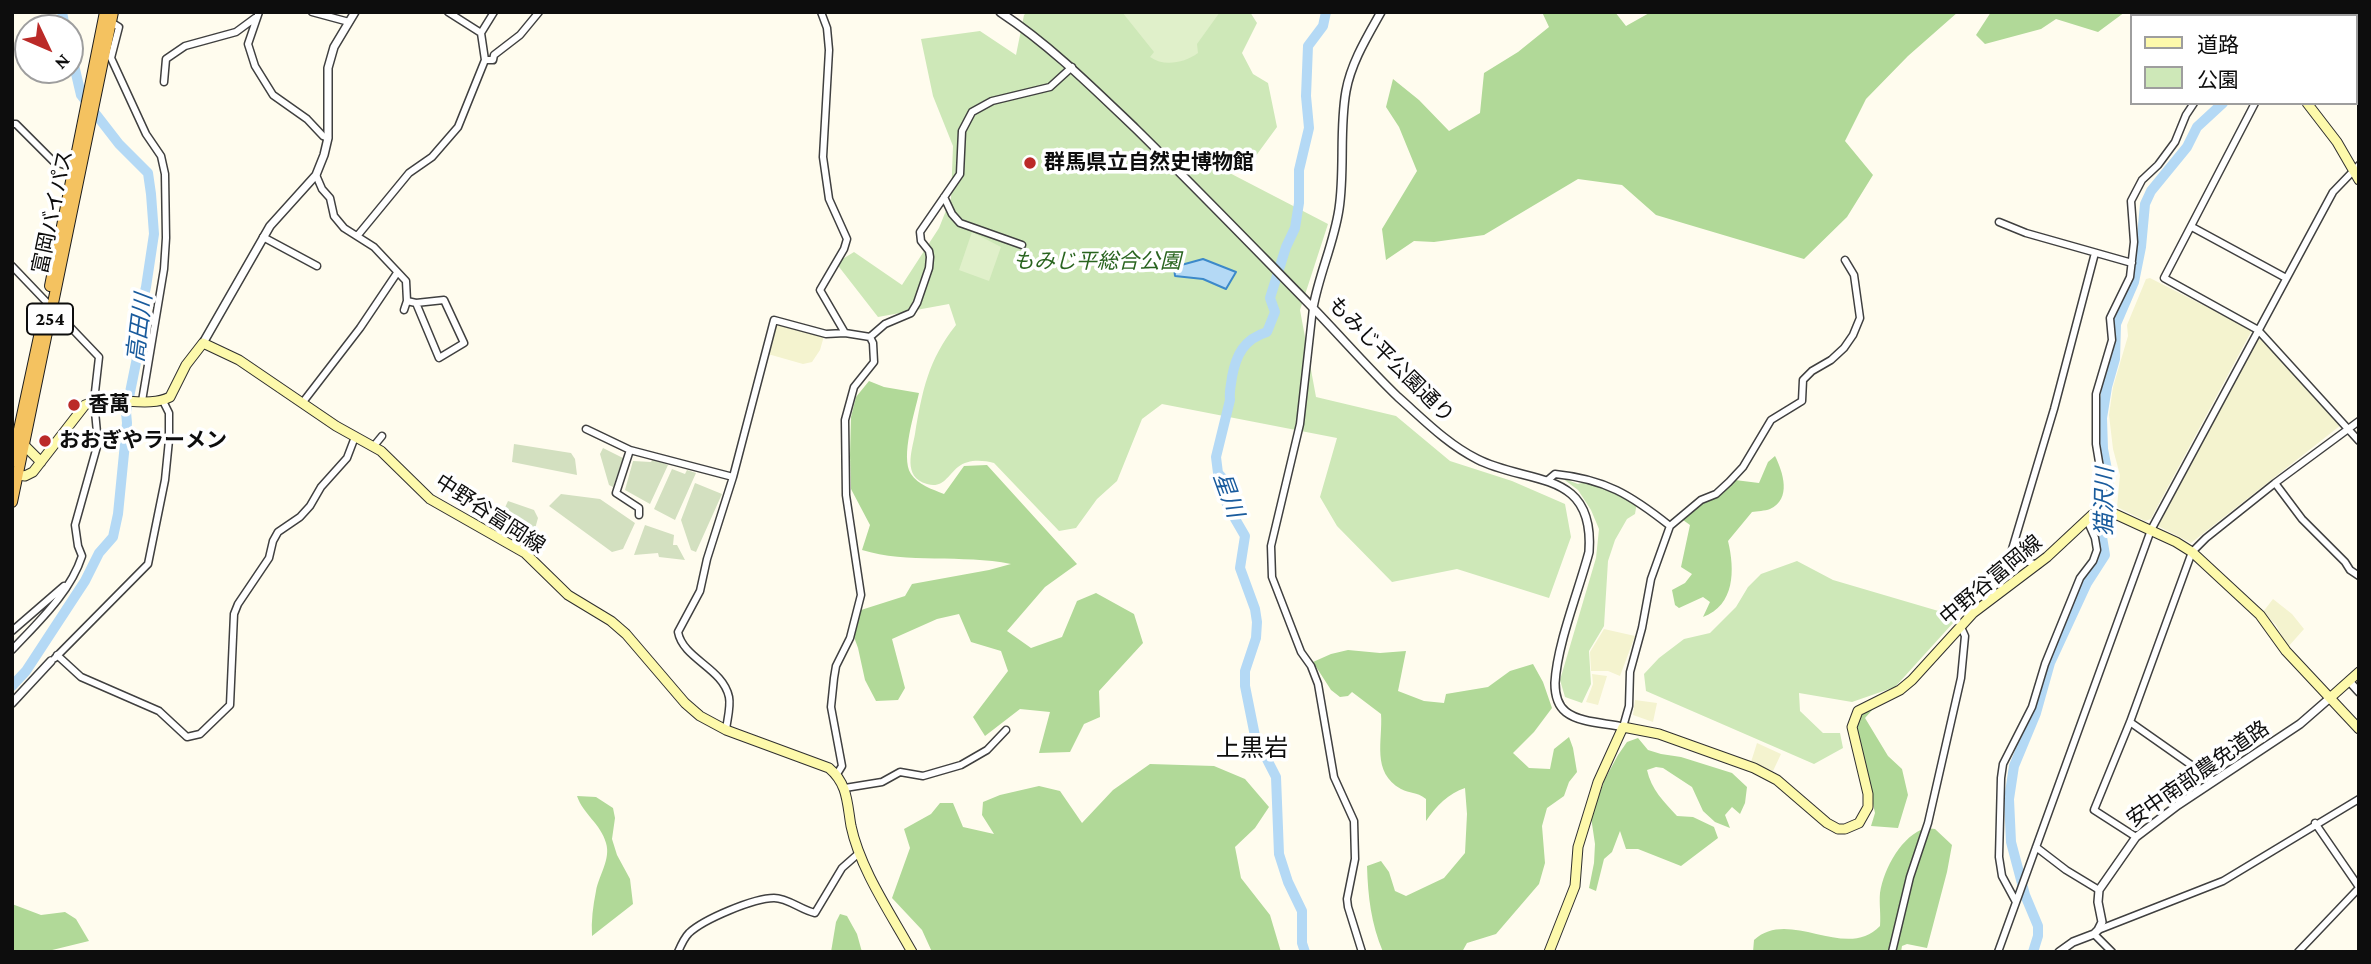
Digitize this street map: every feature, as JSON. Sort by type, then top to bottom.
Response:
[{"type":"highway","name":"富岡バイパス","points":[[12,502],[15,474],[24,446],[82,125],[108,19]]},
{"type":"highway","name":"富岡バイパス","points":[[12,462],[88,137],[108,19]]},
{"type":"main road","points":[[2309,105],[2356,168],[2359,180]]},
{"type":"main road","points":[[15,474],[29,474],[85,405],[95,401],[163,401],[170,397],[186,365],[202,343]]},
{"type":"main road","name":"中野谷富岡線","points":[[202,343],[239,360],[373,447],[390,459],[430,499],[525,553],[568,595],[611,621],[626,634],[685,703],[710,722],[829,768],[837,775]]},
{"type":"main road","points":[[24,446],[41,462]]},
{"type":"main road","points":[[2103,510],[2151,530],[2192,552],[2260,615],[2286,651],[2359,729]]},
{"type":"main road","name":"中野谷富岡線","points":[[1623,727],[1659,734],[1754,768],[1777,780],[1827,823],[1838,829],[1851,827],[1859,823],[1868,807],[1852,727],[1852,721],[1858,711],[1900,690],[1960,625],[2038,565],[2087,520],[2103,510]]},
{"type":"main road","points":[[2331,697],[2359,672]]},
{"type":"main road","points":[[1549,952],[1575,886],[1578,847],[1598,782],[1623,727]]},
{"type":"main road","points":[[837,775],[845,788],[851,826],[859,853],[912,952]]},
{"type":"street","points":[[312,12],[349,22]]},
{"type":"street","points":[[202,343],[263,237],[282,210],[316,175],[328,138],[328,68],[334,47],[355,12]]},
{"type":"street","points":[[449,12],[481,33]]},
{"type":"street","points":[[358,235],[409,173],[432,157],[458,127],[485,60],[481,33],[494,12]]},
{"type":"street","points":[[485,60],[493,60],[494,55],[520,35],[538,12]]},
{"type":"street","points":[[821,12],[827,28],[829,50],[822,157],[829,199],[847,239],[844,250],[820,290],[845,333]]},
{"type":"street","name":"もみじ平公園通り","points":[[1000,12],[1072,67],[1179,171],[1383,382],[1445,438],[1478,460],[1548,480],[1565,489],[1581,507],[1590,552],[1558,667],[1555,692],[1565,712],[1577,718],[1623,727]]},
{"type":"street","points":[[1362,952],[1348,907],[1355,859],[1354,821],[1334,777],[1318,684],[1311,666],[1301,652],[1272,577],[1271,546],[1287,488],[1300,424],[1313,308],[1321,270],[1336,227],[1346,89],[1359,51],[1381,12]]},
{"type":"street","points":[[258,15],[248,44],[255,66],[273,95],[328,138]]},
{"type":"street","points":[[164,82],[166,59],[185,46],[236,32],[258,15]]},
{"type":"street","points":[[108,19],[118,27],[111,58],[146,134],[161,156],[164,174],[164,269],[141,401]]},
{"type":"street","points":[[870,337],[885,324],[911,313],[917,303],[930,257],[920,232],[960,174],[962,131],[972,112],[992,101],[1050,87],[1072,67]]},
{"type":"street","points":[[2103,510],[2096,443],[2096,394],[2112,341],[2110,318],[2130,277],[2134,243],[2132,201],[2142,180],[2158,165],[2175,142],[2193,105]]},
{"type":"street","points":[[2254,105],[2164,278],[2258,330],[2359,441]]},
{"type":"street","points":[[12,124],[16,124],[52,161],[74,168]]},
{"type":"street","points":[[1998,952],[2151,530],[2333,192],[2356,168]]},
{"type":"street","points":[[316,175],[322,189],[330,198],[334,216],[344,228],[374,247],[406,281],[407,301],[404,310]]},
{"type":"street","points":[[944,197],[960,223],[1022,245]]},
{"type":"street","points":[[1998,222],[2026,233],[2132,262]]},
{"type":"street","points":[[2192,227],[2286,278]]},
{"type":"street","points":[[263,237],[317,266]]},
{"type":"street","points":[[2038,565],[2010,556],[2054,409],[2095,253]]},
{"type":"street","points":[[1623,727],[1629,706],[1630,672],[1651,579],[1670,526],[1701,500],[1716,494],[1729,482],[1743,467],[1771,420],[1802,401],[1802,383],[1806,376],[1839,353],[1850,340],[1860,310],[1854,275],[1845,260]]},
{"type":"street","points":[[12,266],[99,357],[95,401],[98,443],[75,526],[82,556],[58,599],[12,650]]},
{"type":"street","points":[[303,402],[360,328],[397,273]]},
{"type":"street","points":[[407,301],[416,303],[444,300],[464,342],[439,358],[416,303]]},
{"type":"street","points":[[726,730],[729,700],[725,687],[682,644],[678,632],[700,591],[774,320],[826,334],[845,333],[870,337]]},
{"type":"street","points":[[837,775],[842,766],[831,706],[834,678],[861,596],[846,495],[845,420],[855,387],[874,362],[870,337]]},
{"type":"street","points":[[12,703],[148,565],[169,440],[169,413],[163,401]]},
{"type":"street","points":[[12,418],[21,426]]},
{"type":"street","points":[[2136,837],[2094,810],[2130,722],[2192,552],[2206,538],[2359,421]]},
{"type":"street","points":[[586,429],[630,450],[733,478]]},
{"type":"street","points":[[373,447],[382,436]]},
{"type":"street","points":[[54,658],[81,677],[159,711],[187,737],[200,734],[230,705],[234,614],[238,604],[269,558],[272,541],[278,532],[310,506],[321,487],[347,458],[355,437]]},
{"type":"street","points":[[630,450],[616,493],[639,508],[639,516]]},
{"type":"street","points":[[1548,480],[1555,474],[1603,483],[1638,501],[1670,526]]},
{"type":"street","points":[[2275,484],[2302,519],[2350,570],[2359,576]]},
{"type":"street","points":[[2017,902],[2002,876],[1999,857],[2003,764],[2032,707],[2045,664],[2080,578],[2097,550],[2087,520]]},
{"type":"street","points":[[12,631],[70,581]]},
{"type":"street","points":[[1892,952],[1910,877],[1928,823],[1961,678],[1965,636],[1960,625]]},
{"type":"street","points":[[2349,681],[2359,692]]},
{"type":"street","name":"安中南部農免道路","points":[[2099,890],[2136,837],[2300,724],[2331,697]]},
{"type":"street","points":[[2130,722],[2214,781]]},
{"type":"street","points":[[845,788],[882,782],[900,772],[923,776],[961,765],[987,750],[1006,730]]},
{"type":"street","points":[[2059,952],[2073,942],[2222,881],[2359,799]]},
{"type":"street","points":[[2298,952],[2359,888],[2315,823]]},
{"type":"street","points":[[2036,847],[2099,890],[2098,902],[2102,922],[2096,932]]},
{"type":"street","points":[[678,952],[683,940],[691,932],[726,911],[775,898],[815,913],[846,863],[859,853]]},
{"type":"street","points":[[2096,932],[2112,952]]},
{"type":"street","points":[[2070,952],[2073,942]]},
{"type":"green space","name":"もみじ平総合公園","points":[[1027,12],[1250,12],[1257,23],[1242,53],[1253,74],[1268,83],[1277,127],[1255,157],[1220,168],[1328,224],[1300,310],[1316,397],[1396,416],[1450,461],[1512,481],[1565,504],[1571,537],[1549,598],[1457,569],[1392,582],[1337,526],[1320,497],[1337,438],[1162,404],[1142,419],[1117,481],[1097,499],[1076,528],[1059,531],[994,463],[971,461],[958,467],[937,485],[919,481],[914,476],[911,470],[911,455],[924,390],[939,351],[956,325],[949,304],[878,317],[836,263],[854,252],[902,285],[939,228],[951,198],[953,146],[933,96],[921,39],[980,31],[1016,55],[1024,15]]},
{"type":"green space","points":[[1122,12],[1220,12],[1197,44],[1198,53],[1187,59],[1168,63],[1150,57],[1154,52]]},
{"type":"green space","points":[[1542,12],[1615,12],[1626,26],[1651,12],[1958,12],[1908,56],[1866,99],[1845,141],[1873,175],[1847,217],[1804,259],[1656,215],[1622,185],[1578,179],[1484,235],[1434,242],[1414,241],[1386,260],[1382,229],[1417,171],[1399,127],[1386,107],[1393,79],[1419,100],[1449,131],[1480,113],[1484,73],[1518,52],[1549,27]]},
{"type":"green space","points":[[1991,12],[2125,12],[2098,32],[2056,19],[2041,29],[1985,44],[1976,35]]},
{"type":"green space","points":[[972,232],[1001,247],[989,281],[959,270]]},
{"type":"green space","points":[[2150,278],[2252,330],[2151,519],[2145,521],[2117,507],[2120,475],[2113,449],[2109,415],[2113,387],[2128,336],[2127,325],[2146,279]]},
{"type":"green space","points":[[778,323],[824,336],[820,350],[812,362],[803,364],[768,354],[775,325]]},
{"type":"green space","points":[[2260,335],[2341,425],[2191,543],[2158,526]]},
{"type":"green space","points":[[869,381],[884,387],[919,393],[909,434],[907,457],[911,474],[917,481],[944,494],[964,466],[987,465],[1077,564],[1045,587],[1007,631],[1031,648],[1062,637],[1077,601],[1096,593],[1134,614],[1143,643],[1099,691],[1100,717],[1084,724],[1070,752],[1039,753],[1050,712],[1020,709],[985,736],[973,717],[1008,671],[1001,651],[971,642],[959,614],[937,619],[892,639],[905,688],[898,700],[876,701],[865,680],[854,637],[861,610],[905,596],[912,584],[1011,564],[897,557],[862,550],[870,525],[851,489],[851,417],[856,397]]},
{"type":"green space","points":[[514,444],[571,453],[575,459],[577,475],[512,462]]},
{"type":"green space","points":[[603,448],[623,458],[613,487],[609,485],[600,454]]},
{"type":"green space","points":[[1775,456],[1783,477],[1781,499],[1770,509],[1752,512],[1728,541],[1732,575],[1727,595],[1714,611],[1703,617],[1710,602],[1703,597],[1679,608],[1675,605],[1672,590],[1685,583],[1692,574],[1681,567],[1690,525],[1683,520],[1690,511],[1706,500],[1718,496],[1735,480],[1759,483],[1768,462]]},
{"type":"green space","points":[[653,459],[668,465],[650,504],[625,490],[633,461],[651,462]]},
{"type":"green space","points":[[672,469],[685,474],[687,470],[696,473],[675,520],[654,509]]},
{"type":"green space","points":[[1562,478],[1578,484],[1588,481],[1637,502],[1635,514],[1627,519],[1615,540],[1608,561],[1604,626],[1589,651],[1591,684],[1582,703],[1565,697],[1560,680],[1596,558],[1599,529],[1578,490]]},
{"type":"green space","points":[[695,483],[722,494],[696,552],[691,550],[681,520]]},
{"type":"green space","points":[[561,494],[600,499],[635,523],[623,549],[612,552],[549,506]]},
{"type":"green space","points":[[508,501],[534,510],[538,518],[531,543],[496,527]]},
{"type":"green space","points":[[645,525],[674,535],[673,545],[677,545],[685,560],[659,557],[658,553],[634,555]]},
{"type":"green space","points":[[1797,561],[1833,580],[1952,615],[1953,623],[1895,687],[1852,702],[1799,693],[1800,711],[1823,733],[1840,733],[1843,748],[1814,764],[1646,691],[1644,674],[1659,658],[1684,639],[1710,633],[1736,607],[1748,587],[1761,574]]},
{"type":"green space","points":[[2273,599],[2292,614],[2304,629],[2288,647],[2276,625],[2263,612]]},
{"type":"green space","points":[[1604,629],[1635,636],[1620,676],[1608,671],[1591,671],[1590,652]]},
{"type":"green space","points":[[1348,650],[1380,653],[1406,651],[1398,691],[1424,701],[1444,703],[1446,694],[1488,687],[1510,671],[1533,664],[1552,708],[1534,732],[1513,753],[1529,768],[1550,769],[1554,749],[1569,737],[1577,772],[1569,782],[1564,796],[1547,808],[1542,826],[1545,863],[1539,884],[1496,934],[1467,943],[1462,952],[1383,952],[1371,910],[1367,866],[1381,861],[1389,872],[1395,891],[1406,896],[1444,878],[1465,853],[1465,788],[1443,801],[1426,821],[1426,799],[1401,789],[1392,782],[1382,765],[1380,755],[1381,714],[1352,692],[1348,696],[1340,697],[1331,690],[1313,662]]},
{"type":"green space","points":[[1592,674],[1607,676],[1598,705],[1586,702],[1593,684]]},
{"type":"green space","points":[[1635,700],[1657,703],[1653,722],[1633,715]]},
{"type":"green space","points":[[1873,709],[1865,718],[1888,756],[1902,769],[1908,795],[1898,828],[1871,826],[1875,813],[1856,726],[1861,714]]},
{"type":"green space","points":[[1638,738],[1648,750],[1732,773],[1747,787],[1745,803],[1740,814],[1732,807],[1725,815],[1730,828],[1715,822],[1703,811],[1692,787],[1663,768],[1647,770],[1655,789],[1677,816],[1693,817],[1714,827],[1718,838],[1681,866],[1638,849],[1626,849],[1620,831],[1612,852],[1604,859],[1596,891],[1589,888],[1595,844],[1591,817],[1605,779],[1618,755],[1627,742]]},
{"type":"green space","points":[[1757,743],[1781,754],[1773,771],[1751,762]]},
{"type":"green space","points":[[1150,764],[1214,766],[1245,779],[1269,807],[1255,828],[1235,847],[1241,878],[1270,915],[1281,952],[932,952],[922,930],[892,898],[910,848],[904,829],[931,814],[940,803],[953,803],[963,827],[994,834],[982,815],[983,802],[1039,786],[1060,791],[1082,823],[1113,790]]},
{"type":"green space","points":[[577,796],[596,797],[613,808],[615,818],[612,839],[630,879],[633,904],[592,936],[597,885],[606,861],[607,849],[604,836]]},
{"type":"green space","points":[[1926,828],[1935,829],[1952,845],[1927,948],[1907,944],[1902,946],[1901,952],[1753,952],[1754,940],[1768,931],[1784,929],[1851,939],[1866,936],[1880,926],[1880,893],[1890,863],[1909,838]]},
{"type":"green space","points":[[12,904],[41,915],[65,912],[76,919],[89,941],[44,952],[12,952]]},
{"type":"green space","points":[[840,914],[847,916],[857,934],[862,952],[831,952]]},
{"type":"water","points":[[1203,259],[1236,272],[1226,289],[1203,279],[1175,276],[1174,267]]},
{"type":"waterway","name":"星川","points":[[1305,952],[1302,943],[1302,911],[1288,882],[1279,854],[1276,777],[1255,736],[1245,686],[1245,671],[1256,638],[1257,622],[1240,568],[1245,536],[1227,505],[1226,482],[1218,473],[1216,457],[1236,362],[1242,349],[1252,339],[1267,332],[1275,312],[1270,298],[1295,228],[1299,203],[1299,170],[1309,128],[1306,96],[1308,46],[1323,26],[1326,12]]},
{"type":"waterway","name":"高田川","points":[[12,686],[26,671],[85,581],[99,553],[113,537],[118,514],[126,412],[140,343],[138,321],[154,234],[148,173],[119,144],[81,95],[78,84]]},
{"type":"waterway","name":"猫沢川","points":[[2033,952],[2038,926],[2025,895],[2011,842],[2009,799],[2014,766],[2036,713],[2050,663],[2087,583],[2105,555],[2100,525],[2109,480],[2103,449],[2102,418],[2115,359],[2116,324],[2134,282],[2145,204],[2151,191],[2187,147],[2197,127],[2221,105]]},
{"type":"place","name":"群馬県立自然史博物館","points":[[1030,163]]},
{"type":"place","name":"香萬","points":[[74,405]]},
{"type":"place","name":"おおぎやラーメン","points":[[45,441]]},
{"type":"district","name":"上黒岩","points":[[1252,749]]}]
